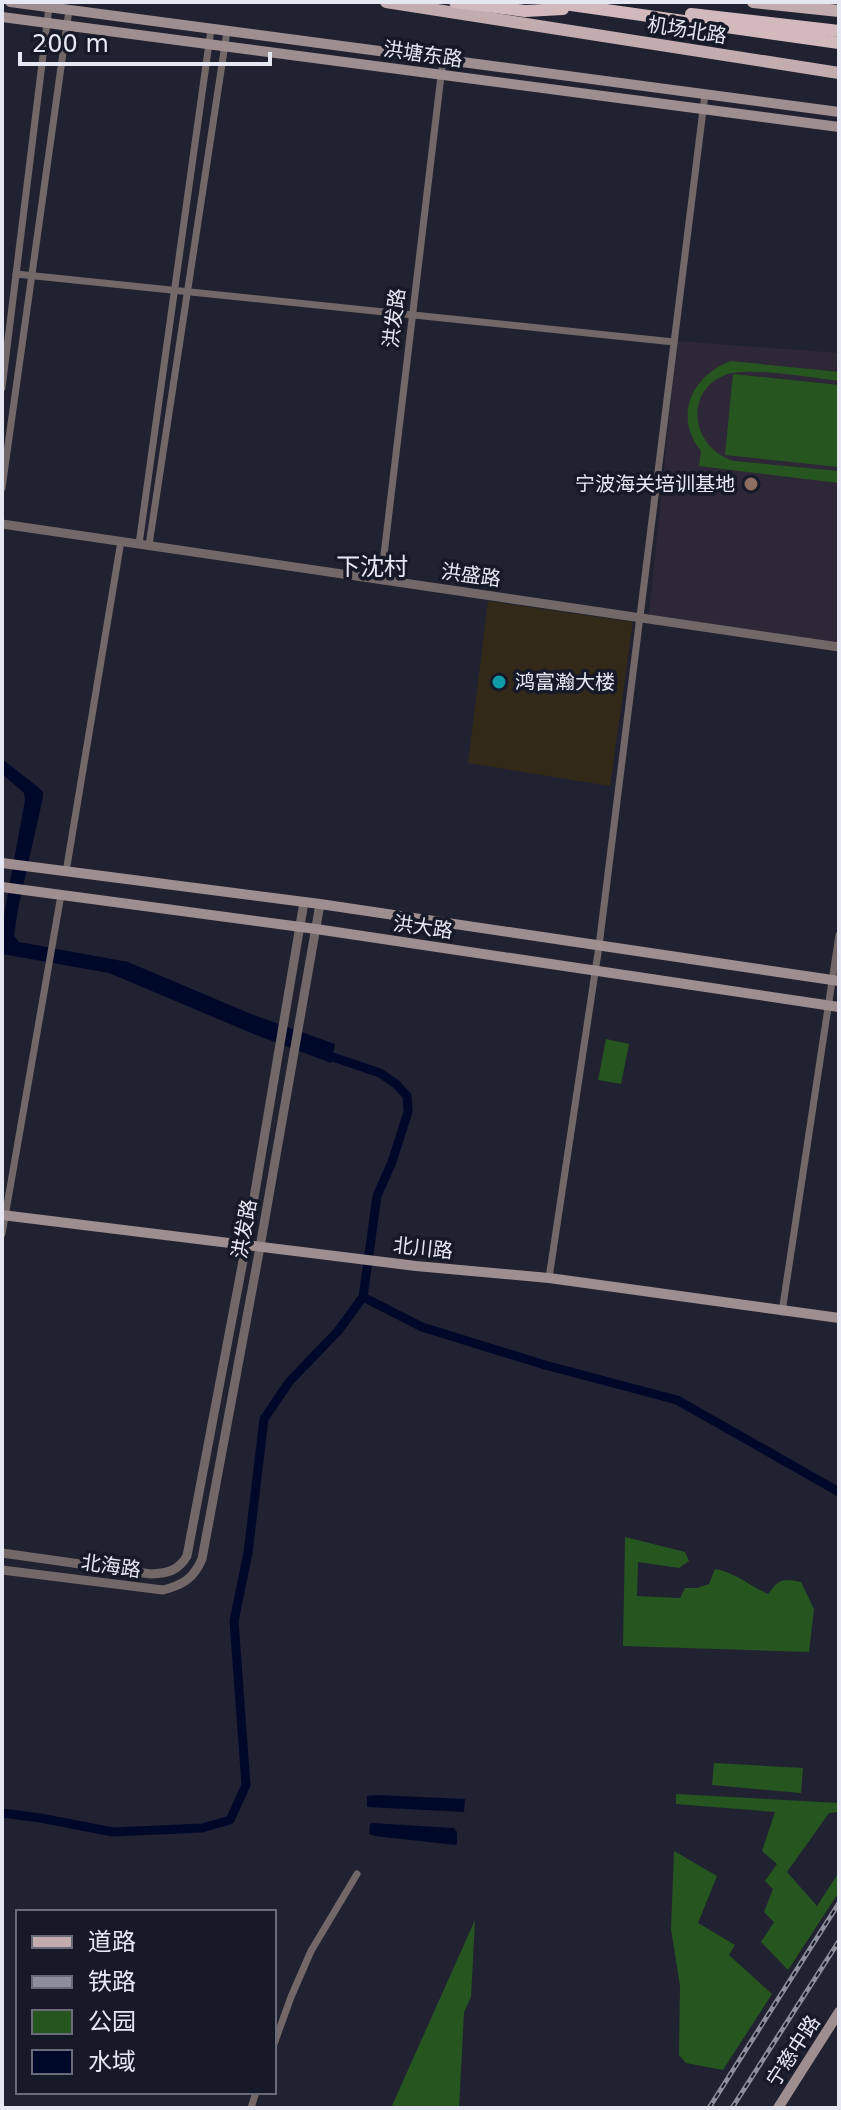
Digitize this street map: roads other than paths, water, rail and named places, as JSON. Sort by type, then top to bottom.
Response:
[{"type":"highway","points":[[455,2],[525,11],[587,5],[839,43]]},
{"type":"highway","points":[[550,2],[839,31]]},
{"type":"main road","name":"洪塘东路","points":[[10,2],[839,112]]},
{"type":"main road","name":"机场北路","points":[[386,2],[839,73]]},
{"type":"main road","points":[[753,2],[839,11]]},
{"type":"main road","name":"洪塘东路","points":[[3,18],[839,127]]},
{"type":"main road","name":"洪大路","points":[[2,863],[320,904],[836,981]]},
{"type":"main road","name":"洪大路","points":[[2,887],[316,929],[834,1006]]},
{"type":"main road","name":"北川路","points":[[3,1216],[416,1266],[549,1278],[839,1318]]},
{"type":"main road","name":"宁慈中路","points":[[778,2108],[839,2012]]},
{"type":"street","points":[[2,388],[6,322],[16,274],[49,7]]},
{"type":"street","points":[[2,488],[69,10]]},
{"type":"street","points":[[144,545],[211,29]]},
{"type":"street","points":[[144,545],[227,31]]},
{"type":"street","name":"洪发路","points":[[381,580],[443,59]]},
{"type":"street","points":[[549,1278],[599,946],[705,94]]},
{"type":"street","points":[[16,274],[674,342]]},
{"type":"street","name":"洪盛路","points":[[2,524],[839,647]]},
{"type":"street","points":[[66,872],[121,541]]},
{"type":"street","points":[[2,1234],[61,895]]},
{"type":"street","name":"洪发路","points":[[189,1551],[246,1245],[304,902]]},
{"type":"street","name":"洪发路","points":[[202,1559],[320,904]]},
{"type":"street","points":[[782,1312],[834,1006],[839,935]]},
{"type":"street","name":"北海路","points":[[2,1553],[165,1574],[183,1564],[189,1551]]},
{"type":"street","name":"北海路","points":[[2,1570],[163,1590],[192,1577],[202,1559]]},
{"type":"street","points":[[276,2038],[311,1951],[357,1874]]},
{"type":"water","points":[[2,759],[43,792],[18,909],[14,936],[19,942],[128,962],[251,1014],[335,1044],[331,1063],[109,973],[2,954],[2,926],[25,800],[24,793],[2,774]]},
{"type":"water","points":[[367,1796],[465,1799],[464,1812],[367,1807]]},
{"type":"water","points":[[372,1823],[454,1828],[457,1844],[375,1836],[369,1834]]},
{"type":"waterway","points":[[2,1813],[113,1832],[202,1828],[230,1820],[246,1785],[234,1621],[248,1553],[264,1419],[289,1382],[338,1331],[363,1297],[377,1196],[408,1112],[407,1096],[380,1073],[321,1053]]},
{"type":"waterway","points":[[363,1297],[422,1327],[545,1365],[677,1400],[839,1492]]},
{"type":"railway","points":[[709,2108],[839,1903]]},
{"type":"railway","points":[[732,2108],[839,1941]]},
{"type":"place","name":"宁波海关培训基地","points":[[751,484]]},
{"type":"place","name":"鸿富瀚大楼","points":[[499,682]]},
{"type":"district","name":"下沈村","points":[[372,567]]}]
